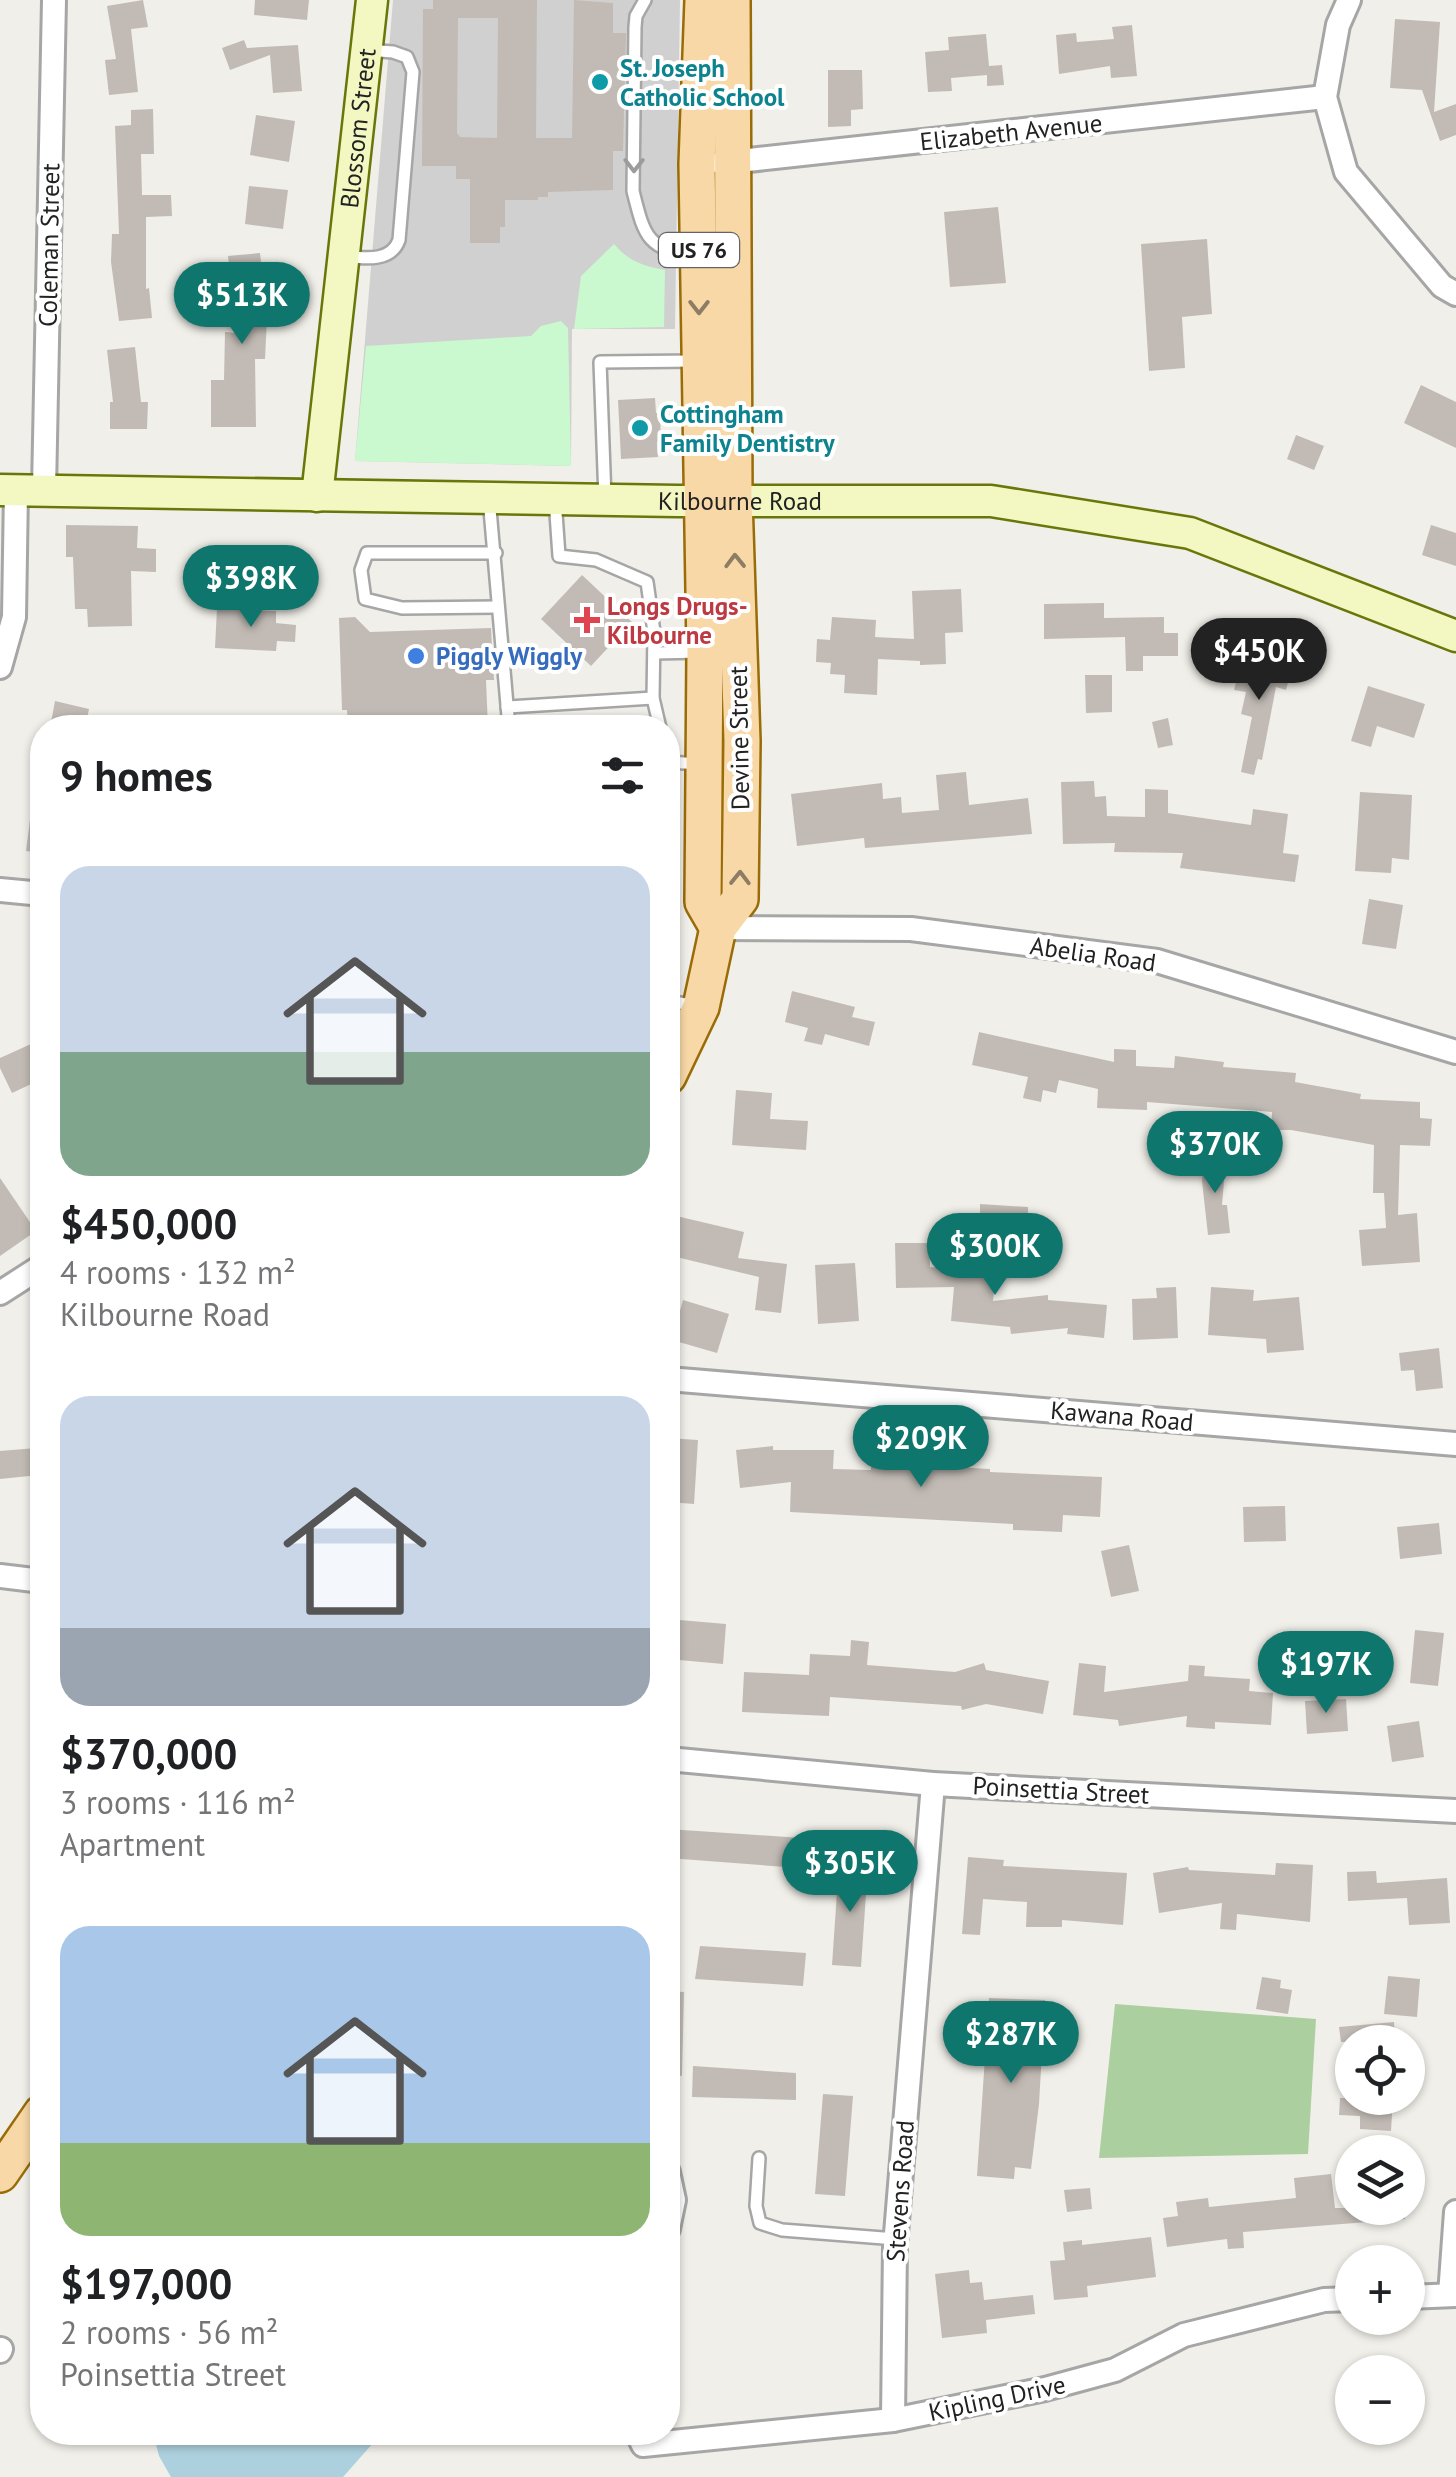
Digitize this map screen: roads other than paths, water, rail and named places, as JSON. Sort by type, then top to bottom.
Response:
[{"type":"main road","name":"Devine Street","points":[[684,1004],[718,928],[740,900],[742,766],[718,500],[714,163],[704,0]]},
{"type":"main road","name":"Devine Street","points":[[717,364],[699,253],[714,163],[732,0]]},
{"type":"main road","name":"Devine Street","points":[[718,500],[705,652],[703,902],[718,928]]},
{"type":"main road","points":[[705,764],[742,766]]},
{"type":"main road","points":[[0,2174],[30,2130]]},
{"type":"street","name":"Coleman Street","points":[[0,667],[14,617],[54,0]]},
{"type":"street","name":"Blossom Street","points":[[317,496],[372,0]]},
{"type":"street","points":[[1349,0],[1338,25],[1325,97],[1346,172],[1442,286],[1456,294]]},
{"type":"street","name":"Elizabeth Avenue","points":[[714,163],[1325,97]]},
{"type":"street","name":"Kilbourne Road","points":[[20,490],[604,500],[991,501],[1190,534],[1456,636]]},
{"type":"street","points":[[0,890],[30,893]]},
{"type":"street","name":"Abelia Road","points":[[718,928],[911,929],[1158,961],[1456,1052]]},
{"type":"street","points":[[0,1293],[30,1274]]},
{"type":"street","name":"Kawana Road","points":[[680,1381],[1456,1444]]},
{"type":"street","points":[[0,1576],[30,1580]]},
{"type":"street","name":"Poinsettia Street","points":[[680,1760],[933,1784],[1456,1811]]},
{"type":"street","name":"Stevens Road","points":[[893,2420],[896,2239],[933,1784]]},
{"type":"street","points":[[1425,2296],[1453,2295],[1456,2212]]},
{"type":"street","name":"Kipling Drive","points":[[680,2441],[893,2420],[1098,2375],[1116,2370],[1184,2335],[1335,2299]]},
{"type":"lane","points":[[645,0],[635,27],[633,191],[640,217],[657,248],[699,253]]},
{"type":"lane","points":[[342,256],[389,254],[398,247],[399,240],[414,72],[407,57],[368,50]]},
{"type":"lane","points":[[604,500],[600,362],[679,358],[717,364]]},
{"type":"lane","points":[[490,498],[507,715]]},
{"type":"lane","points":[[555,499],[559,556],[596,560],[647,582],[654,632],[653,698],[657,715]]},
{"type":"lane","points":[[496,553],[367,553],[361,570],[366,599],[402,608],[498,607]]},
{"type":"lane","points":[[654,653],[705,652]]},
{"type":"lane","points":[[507,706],[653,698]]},
{"type":"lane","points":[[680,763],[705,764]]},
{"type":"lane","points":[[758,2158],[756,2206],[760,2223],[782,2230],[896,2239]]},
{"type":"water","points":[[156,2445],[371,2445],[343,2477],[171,2477]]},
{"type":"place","name":"St. Joseph Catholic School","points":[[600,82]]},
{"type":"place","name":"Cottingham Family Dentistry","points":[[640,428]]},
{"type":"place","name":"Longs Drugs- Kilbourne","points":[[587,620]]},
{"type":"place","name":"Piggly Wiggly","points":[[416,656]]}]
